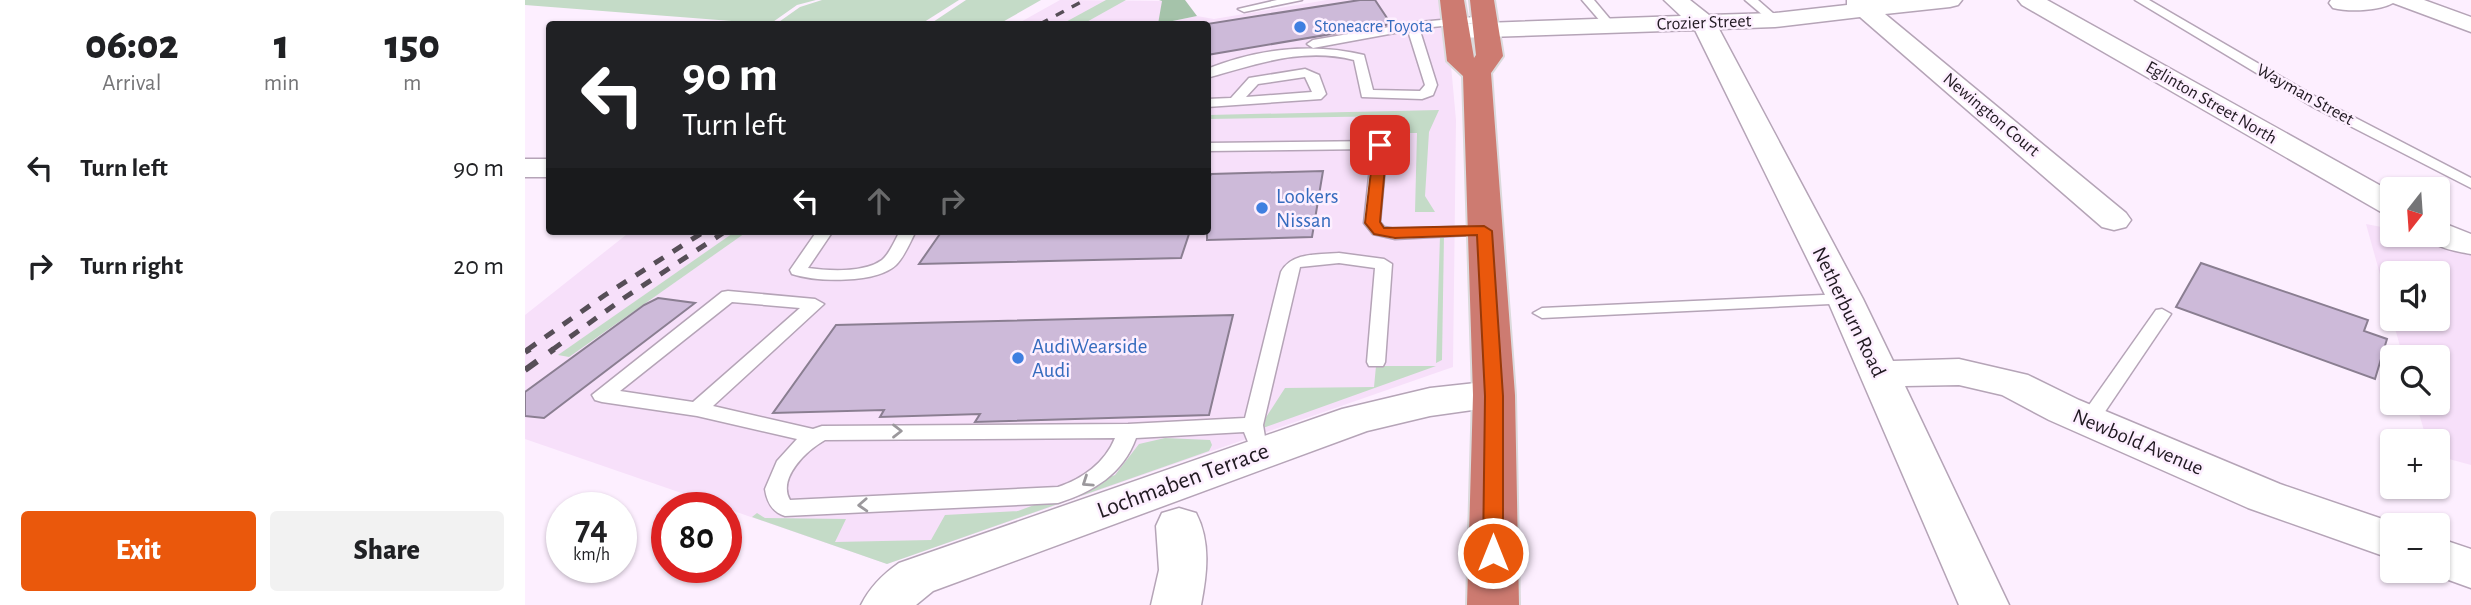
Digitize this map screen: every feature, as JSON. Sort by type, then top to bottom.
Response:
[{"type":"highway","points":[[1485,16],[1490,56],[1477,74],[1494,396],[1493,605]]},
{"type":"highway","points":[[1455,18],[1461,61],[1477,74]]},
{"type":"street","points":[[1676,0],[1704,23]]},
{"type":"street","name":"Crozier Street","points":[[1455,18],[1485,16],[1611,27],[1775,20],[1861,5],[1948,0]]},
{"type":"street","name":"Eglinton Street North","points":[[2030,0],[2380,198]]},
{"type":"street","points":[[2341,3],[2383,0]]},
{"type":"street","points":[[2402,0],[2471,24]]},
{"type":"street","name":"Newington Court","points":[[1861,5],[2114,220]]},
{"type":"street","name":"Netherburn Road","points":[[1704,23],[1845,299],[1984,605]]},
{"type":"street","points":[[525,168],[546,168]]},
{"type":"street","name":"Newbold Avenue","points":[[1879,374],[1959,372],[2014,384],[2089,420],[2264,496],[2380,537]]},
{"type":"street","name":"Lochmaben Terrace","points":[[886,605],[901,588],[916,578],[1257,439],[1430,402],[1494,396]]},
{"type":"street","points":[[1176,605],[1182,570],[1179,526]]},
{"type":"street","points":[[2450,561],[2471,569]]},
{"type":"lane","points":[[1244,9],[1296,0]]},
{"type":"lane","points":[[1588,0],[1611,27]]},
{"type":"lane","points":[[1751,0],[1775,20]]},
{"type":"lane","name":"Wayman Street","points":[[2141,0],[2318,104],[2471,184]]},
{"type":"lane","points":[[1211,59],[1455,18]]},
{"type":"lane","points":[[1211,73],[1267,57],[1330,53],[1360,58],[1367,94],[1422,95],[1428,92],[1431,85],[1415,34],[1419,25]]},
{"type":"lane","points":[[1211,103],[1234,102],[1316,96],[1319,94],[1313,75],[1305,74],[1257,79],[1234,102]]},
{"type":"lane","points":[[1211,147],[1380,145],[1373,223],[1379,231],[1395,234],[1484,231]]},
{"type":"lane","points":[[822,235],[798,270],[811,274],[834,274],[881,267],[888,263],[906,235]]},
{"type":"lane","points":[[1128,431],[1123,449],[1106,468],[1075,490],[1058,495],[785,508],[776,499],[778,477],[803,443],[822,433],[1128,431],[1257,439],[1289,272],[1294,262],[1339,258],[1384,264],[1375,362]]},
{"type":"lane","points":[[697,409],[815,304],[728,296],[602,395],[697,409],[813,436]]},
{"type":"lane","points":[[1542,313],[1845,299]]},
{"type":"lane","points":[[2089,420],[2162,314]]},
{"type":"shaded area","points":[[1060,0],[1163,1],[1159,21],[1022,21]]},
{"type":"shaded area","points":[[1327,0],[1445,0],[1456,120],[1453,367],[887,564],[742,514],[742,492],[678,492],[525,439],[525,315],[626,235],[1211,235],[1211,21],[1173,21],[1197,16],[1214,19]]},
{"type":"shaded area","points":[[2366,224],[2380,227],[2380,247],[2450,247],[2450,242],[2471,246],[2471,465],[2450,459],[2450,429],[2424,429],[2419,415],[2450,415],[2450,345],[2400,345],[2396,331],[2450,331],[2450,261],[2380,261],[2380,274]]},
{"type":"green space","points":[[525,0],[816,0],[797,5],[774,21],[731,21],[525,5]]},
{"type":"green space","points":[[822,0],[959,0],[926,21],[780,21],[800,7]]},
{"type":"green space","points":[[966,0],[1041,0],[1004,21],[934,21]]},
{"type":"green space","points":[[1106,0],[1126,0],[1088,21],[1068,21]]},
{"type":"green space","points":[[1159,0],[1185,0],[1197,16],[1159,21],[1162,1]]},
{"type":"green space","points":[[1439,110],[1429,132],[1425,196],[1435,212],[1415,212],[1417,133],[1397,133],[1399,116],[1211,119],[1211,115]]},
{"type":"green space","points":[[730,235],[742,235],[569,357],[558,355]]},
{"type":"green space","points":[[1440,235],[1444,235],[1442,360],[1436,363]]},
{"type":"green space","points":[[1376,366],[1436,366],[1263,428],[1261,425],[1285,388],[1374,387]]},
{"type":"green space","points":[[1165,438],[1210,440],[1212,445],[1209,451],[887,564],[752,517],[757,513],[765,518],[846,519],[835,542],[931,540],[945,515],[1018,511],[1115,475],[1139,444]]},
{"type":"building","name":"Stoneacre Toyota","points":[[1360,0],[1375,0],[1391,24],[1211,54],[1211,23]]},
{"type":"building","points":[[1323,171],[1312,237],[1207,240],[1207,235],[1211,235],[1211,174]]},
{"type":"building","points":[[939,235],[1189,235],[1181,258],[919,264]]},
{"type":"building","points":[[2201,263],[2368,320],[2364,331],[2387,339],[2385,345],[2380,345],[2380,362],[2375,379],[2176,307]]},
{"type":"building","points":[[658,298],[695,303],[544,418],[525,416],[525,392],[644,305]]},
{"type":"building","name":"AudiWearside Audi","points":[[1233,315],[1209,415],[975,422],[980,414],[880,417],[884,410],[773,413],[836,325]]},
{"type":"railway","points":[[1046,21],[1085,0]]},
{"type":"railway","points":[[527,350],[605,295],[699,235]]},
{"type":"railway","points":[[552,350],[624,298],[720,235]]},
{"type":"railway","points":[[525,352],[530,349]]},
{"type":"railway","points":[[525,370],[554,349]]},
{"type":"place","name":"Stoneacre Toyota","points":[[1300,27]]},
{"type":"place","name":"Lookers Nissan","points":[[1262,208]]},
{"type":"place","name":"AudiWearside Audi","points":[[1018,358]]},
{"type":"route","points":[[1380,145],[1373,223],[1379,231],[1395,234],[1484,231],[1494,396],[1493,553]]}]
